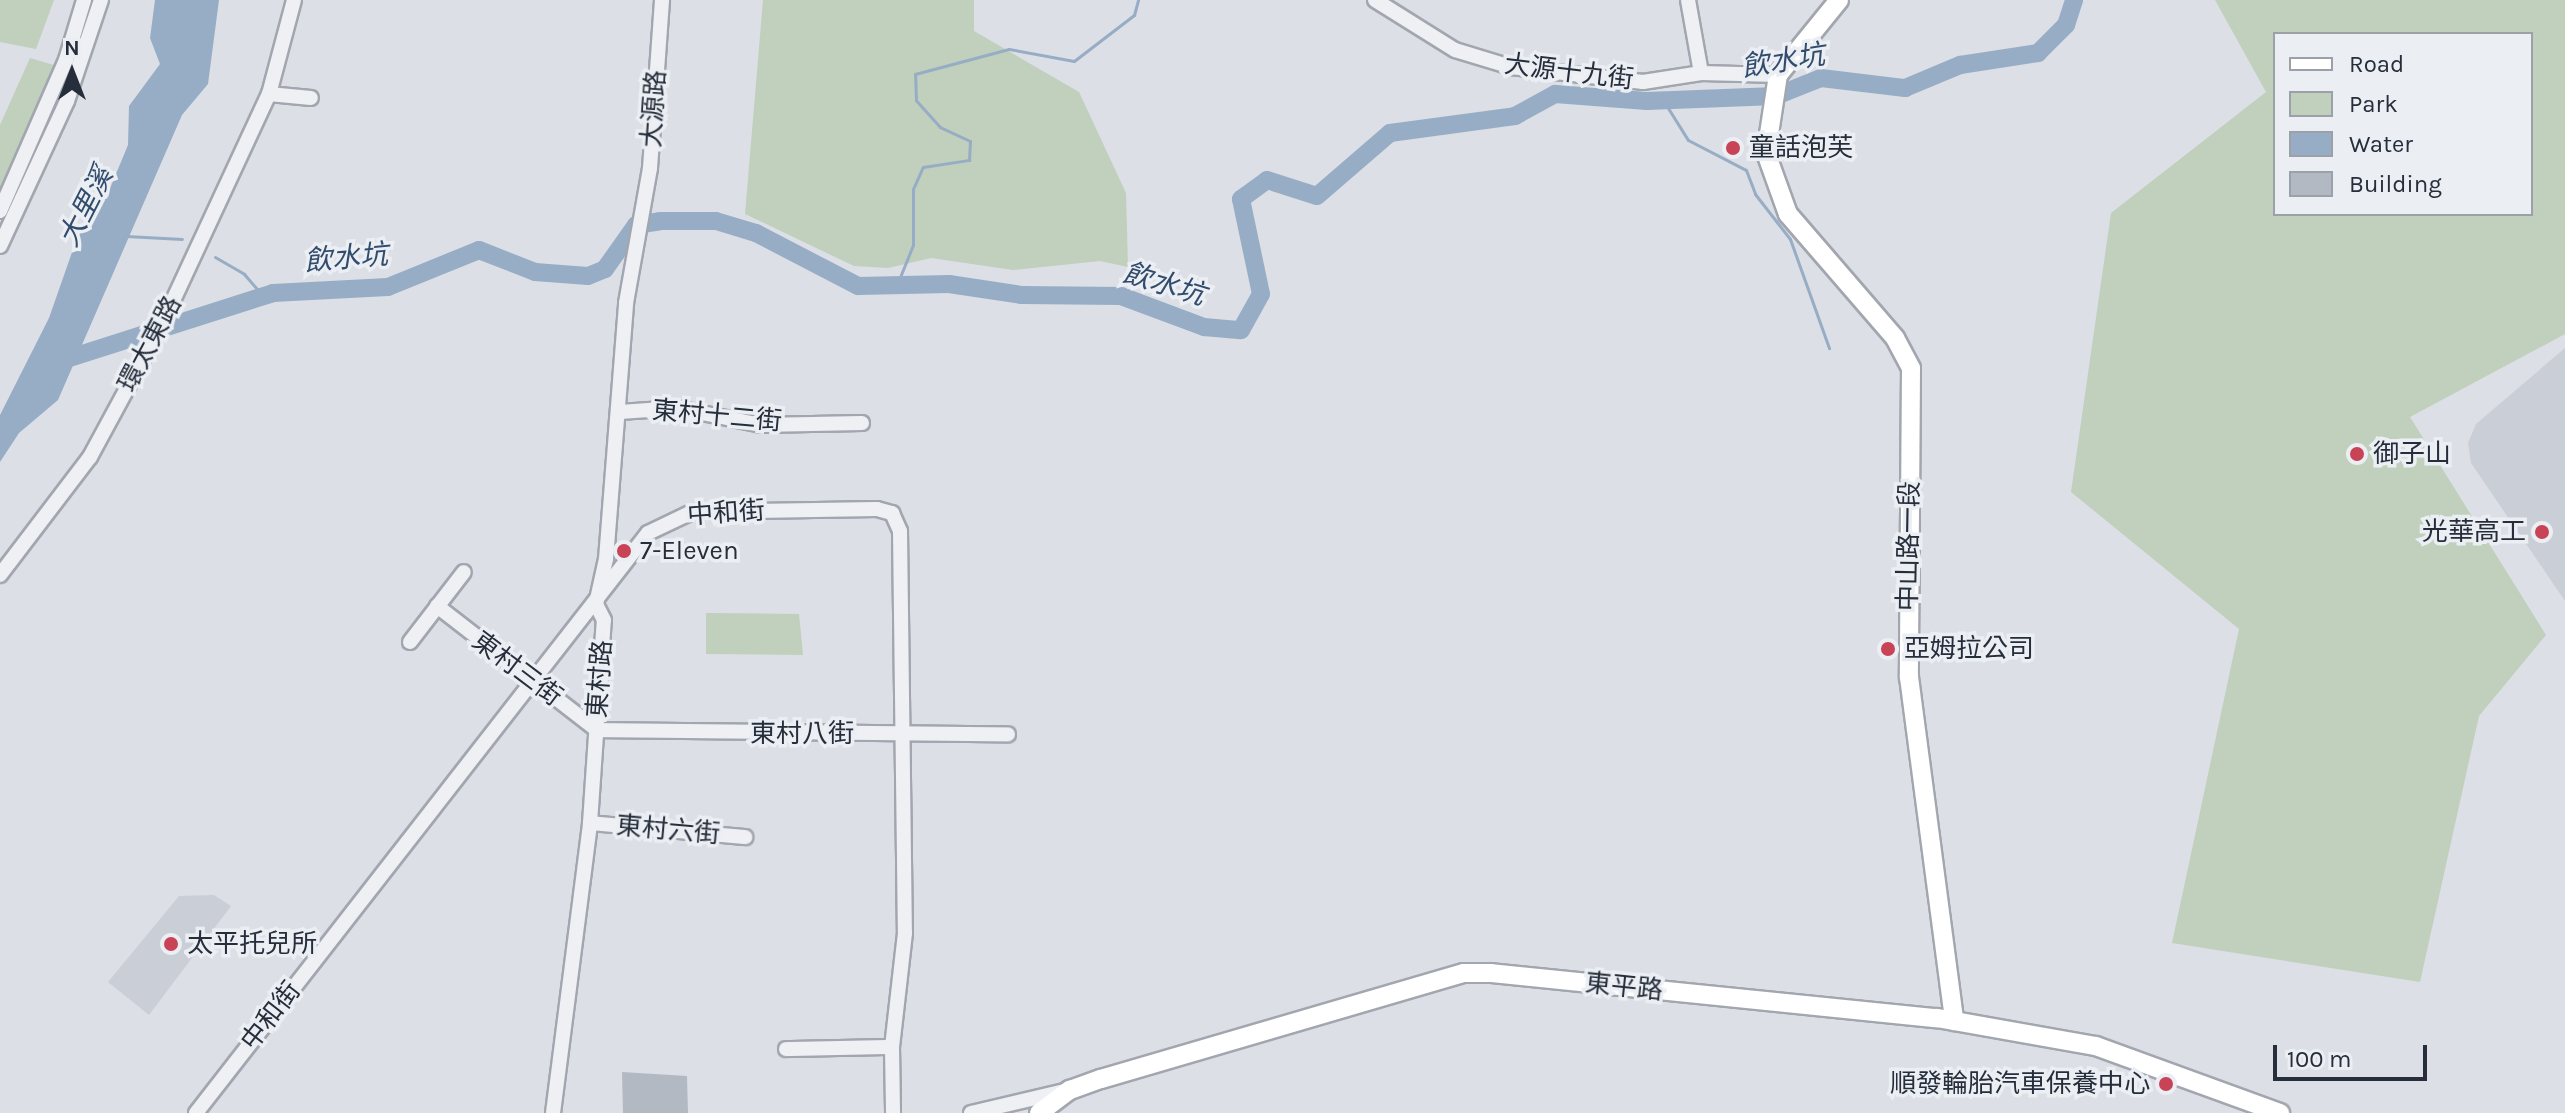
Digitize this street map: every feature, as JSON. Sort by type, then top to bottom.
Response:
[{"type":"main road","points":[[1778,75],[1839,0]]},
{"type":"main road","name":"中山路一段","points":[[1778,75],[1767,118],[1768,170],[1782,204],[1895,338],[1911,368],[1909,677],[1954,1021]]},
{"type":"main road","name":"東平路","points":[[1070,1090],[1464,973],[1954,1021],[2096,1046],[2280,1113]]},
{"type":"main road","points":[[1039,1113],[1070,1090]]},
{"type":"street","points":[[0,211],[66,60],[84,0]]},
{"type":"street","points":[[0,246],[67,101],[101,0]]},
{"type":"street","name":"環太東路","points":[[0,575],[90,457],[164,320],[269,94],[294,0]]},
{"type":"street","name":"大源路","points":[[634,247],[650,168],[662,0]]},
{"type":"street","name":"大源十九街","points":[[1375,0],[1455,50],[1511,67],[1643,82],[1701,73],[1778,75]]},
{"type":"street","points":[[1688,0],[1701,73]]},
{"type":"street","points":[[269,94],[311,98]]},
{"type":"street","name":"東村路","points":[[553,1113],[590,823],[604,620],[596,604],[620,412],[634,247]]},
{"type":"street","name":"東村十二街","points":[[620,412],[677,408],[761,425],[862,423]]},
{"type":"street","name":"中和街","points":[[196,1113],[532,681],[596,604],[648,533],[670,518],[718,510],[892,513],[900,531],[905,942],[892,1047],[893,1113]]},
{"type":"street","points":[[410,642],[464,572]]},
{"type":"street","name":"東村三街","points":[[437,606],[597,730]]},
{"type":"street","name":"東村八街","points":[[597,730],[1008,734]]},
{"type":"street","name":"東村六街","points":[[590,823],[745,837]]},
{"type":"street","points":[[786,1049],[892,1047]]},
{"type":"street","name":"東平路","points":[[971,1113],[1070,1090]]},
{"type":"shaded area","name":"光華高工","points":[[2565,348],[2565,601],[2471,463],[2468,443],[2476,424]]},
{"type":"shaded area","name":"太平托兒所","points":[[214,895],[231,906],[149,1015],[108,982],[179,896]]},
{"type":"green space","points":[[0,0],[54,0],[36,49],[0,42]]},
{"type":"green space","points":[[763,0],[974,0],[974,31],[1079,92],[1126,193],[1128,267],[1100,261],[1013,270],[931,258],[888,268],[854,266],[745,214]]},
{"type":"green space","points":[[2215,0],[2565,0],[2565,334],[2410,417],[2546,635],[2479,716],[2420,982],[2172,943],[2239,629],[2071,492],[2111,213],[2266,92]]},
{"type":"green space","points":[[30,58],[57,66],[0,192],[0,125]]},
{"type":"green space","points":[[706,613],[799,614],[803,655],[706,654]]},
{"type":"water","points":[[155,0],[219,0],[208,84],[182,115],[58,400],[19,433],[0,462],[0,415],[49,318],[77,238],[106,198],[128,145],[129,106],[160,64],[150,38]]},
{"type":"building","points":[[622,1072],[687,1076],[688,1113],[623,1113]]},
{"type":"waterway","points":[[896,287],[913,245],[913,189],[923,167],[969,160],[970,141],[940,127],[916,100],[915,74],[1009,49],[1074,61],[1134,15],[1138,0]]},
{"type":"waterway","name":"飲水坑","points":[[54,363],[273,293],[388,287],[479,250],[535,272],[588,276],[605,269],[636,225],[660,221],[716,221],[756,233],[858,286],[949,284],[1022,295],[1121,296],[1204,327],[1241,330],[1261,294],[1241,199],[1267,180],[1317,196],[1390,133],[1515,116],[1555,94],[1647,101],[1776,96],[1821,78],[1905,88],[1960,65],[2038,53],[2066,25],[2074,0]]},
{"type":"waterway","points":[[1663,100],[1688,140],[1746,170],[1755,194],[1790,239],[1829,348]]},
{"type":"waterway","points":[[126,236],[182,239]]},
{"type":"waterway","points":[[215,257],[244,274],[264,297]]},
{"type":"place","name":"童話泡芙","points":[[1733,148]]},
{"type":"place","name":"御子山","points":[[2357,454]]},
{"type":"place","name":"光華高工","points":[[2542,532]]},
{"type":"place","name":"7-Eleven","points":[[624,551]]},
{"type":"place","name":"亞姆拉公司","points":[[1888,649]]},
{"type":"place","name":"太平托兒所","points":[[171,944]]},
{"type":"place","name":"順發輪胎汽車保養中心","points":[[2166,1084]]},
{"type":"water label","name":"大里溪","points":[[86,207]]}]
